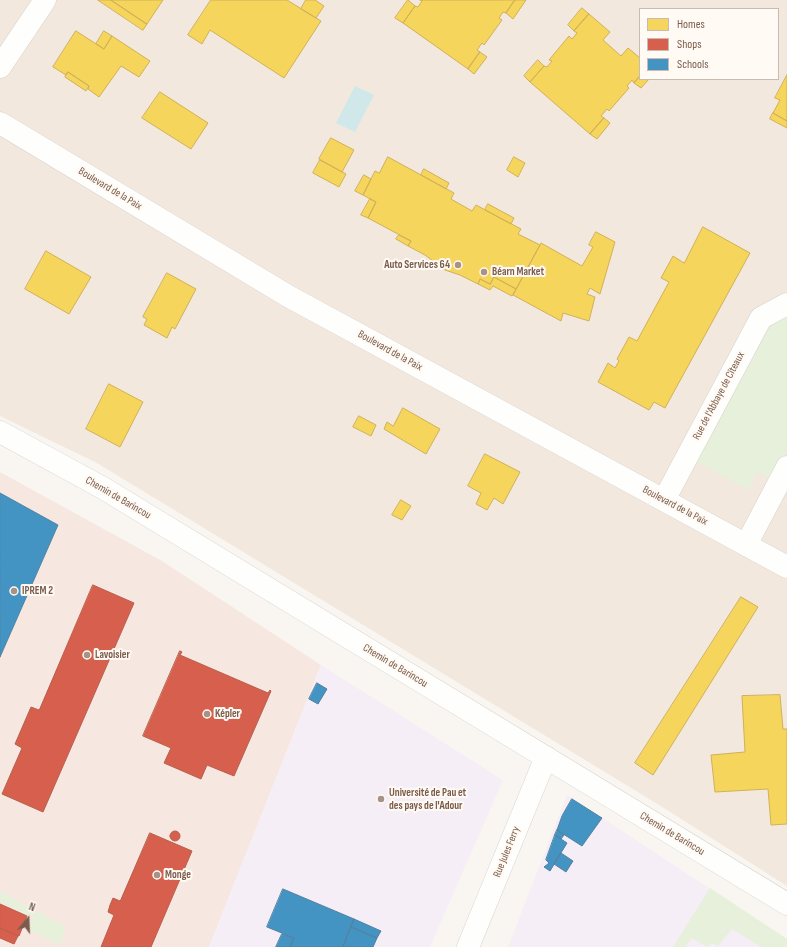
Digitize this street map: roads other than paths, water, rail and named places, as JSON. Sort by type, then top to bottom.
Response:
[{"type":"street","points":[[0,68],[45,0]]},
{"type":"street","name":"Boulevard de la Paix","points":[[0,123],[288,296],[787,567]]},
{"type":"street","name":"Rue de l'Abbaye de Cîteaux","points":[[664,500],[761,318],[787,304]]},
{"type":"street","name":"Chemin de Barincou","points":[[0,432],[103,488],[787,904]]},
{"type":"street","points":[[746,545],[787,467]]},
{"type":"street","name":"Rue Jules Ferry","points":[[468,947],[546,757]]},
{"type":"water","points":[[355,86],[374,95],[355,132],[336,123]]},
{"type":"place","name":"Auto Services 64","points":[[458,265]]},
{"type":"place","name":"Béarn Market","points":[[484,272]]},
{"type":"place","name":"IPREM 2","points":[[14,591]]},
{"type":"place","name":"Lavoisier","points":[[87,655]]},
{"type":"place","name":"Képler","points":[[207,714]]},
{"type":"place","name":"Université de Pau et des pays de l'Adour","points":[[381,799]]},
{"type":"place","name":"Monge","points":[[157,875]]}]
